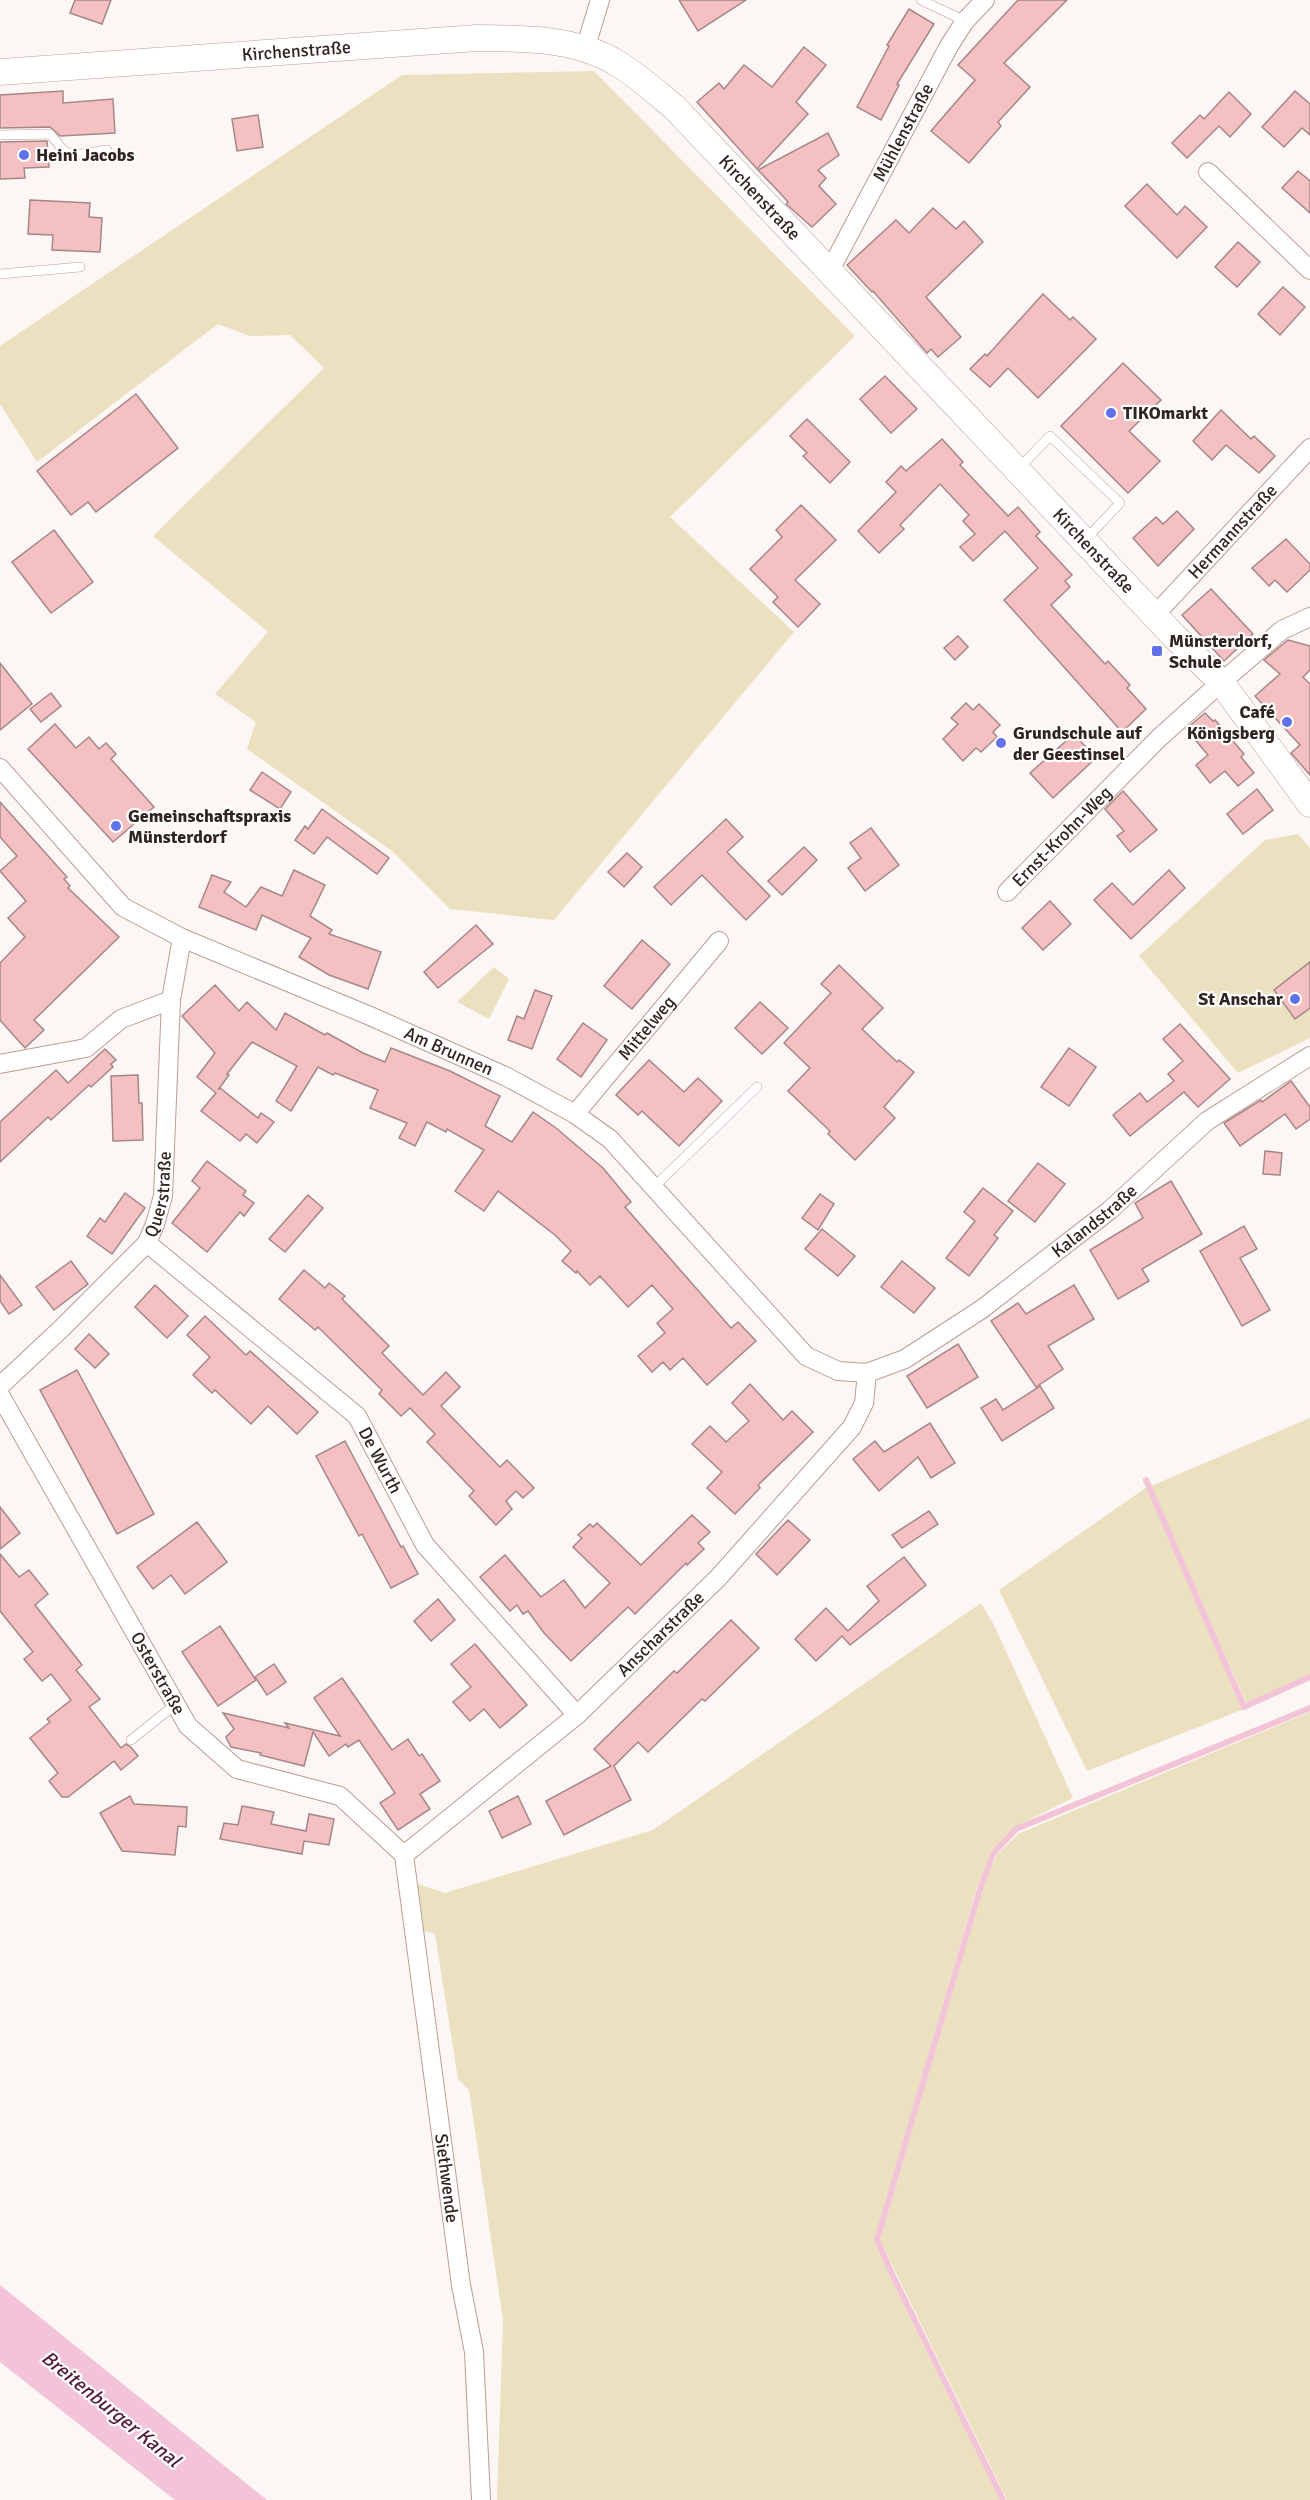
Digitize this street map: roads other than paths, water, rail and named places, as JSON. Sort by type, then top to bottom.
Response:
[{"type":"street","points":[[585,49],[600,0]]},
{"type":"street","name":"Mühlenstraße","points":[[829,272],[949,46],[965,21],[985,0]]},
{"type":"street","name":"Kirchenstraße","points":[[0,72],[477,38],[530,38],[585,49],[615,61],[638,76],[675,108],[1084,541],[1221,682],[1310,804]]},
{"type":"street","points":[[1208,172],[1310,270]]},
{"type":"street","name":"Hermannstraße","points":[[1155,615],[1310,448]]},
{"type":"street","name":"Ernst-Krohn-Weg","points":[[1007,892],[1151,747],[1221,682],[1282,630],[1310,617]]},
{"type":"street","name":"Am Brunnen","points":[[0,768],[123,907],[182,938],[495,1071],[575,1114],[610,1139],[806,1356],[838,1371],[867,1373]]},
{"type":"street","name":"Querstraße","points":[[0,1386],[62,1329],[147,1243],[163,1196],[171,1000],[182,938]]},
{"type":"street","name":"Mittelweg","points":[[575,1114],[719,941]]},
{"type":"street","points":[[0,1064],[86,1048],[121,1019],[171,1000]]},
{"type":"street","name":"Kalandstraße","points":[[867,1373],[905,1359],[982,1309],[1110,1210],[1207,1121],[1310,1056]]},
{"type":"street","name":"De Wurth","points":[[147,1243],[357,1416],[425,1545],[577,1715]]},
{"type":"street","name":"Anscharstraße","points":[[404,1855],[577,1715],[718,1578],[852,1427],[864,1403],[867,1373]]},
{"type":"street","name":"Osterstraße","points":[[0,1395],[188,1726],[237,1769],[340,1796],[404,1855]]},
{"type":"street","name":"Siethwende","points":[[404,1855],[460,2273],[474,2352],[481,2500]]},
{"type":"lane","points":[[921,0],[965,21]]},
{"type":"lane","points":[[0,135],[50,134],[64,151],[74,155],[107,150]]},
{"type":"lane","points":[[0,273],[80,267]]},
{"type":"lane","points":[[1017,470],[1050,436],[1120,503],[1084,541]]},
{"type":"lane","points":[[654,1187],[757,1087]]},
{"type":"lane","points":[[131,1740],[176,1704]]},
{"type":"water","name":"Breitenburger Kanal","points":[[0,2285],[267,2500],[175,2500],[0,2362]]},
{"type":"waterway","points":[[1146,1480],[1244,1707],[1310,1677]]},
{"type":"waterway","points":[[1003,2500],[877,2240],[979,1892],[993,1854],[1016,1829],[1310,1708]]},
{"type":"place","name":"Heini Jacobs","points":[[24,155]]},
{"type":"place","name":"TIKOmarkt","points":[[1111,413]]},
{"type":"place","name":"Münsterdorf, Schule","points":[[1157,651]]},
{"type":"place","name":"Café Königsberg","points":[[1287,722]]},
{"type":"place","name":"Grundschule auf der Geestinsel","points":[[1001,743]]},
{"type":"place","name":"Gemeinschaftspraxis Münsterdorf","points":[[116,826]]},
{"type":"place","name":"St Anschar","points":[[1295,999]]}]
